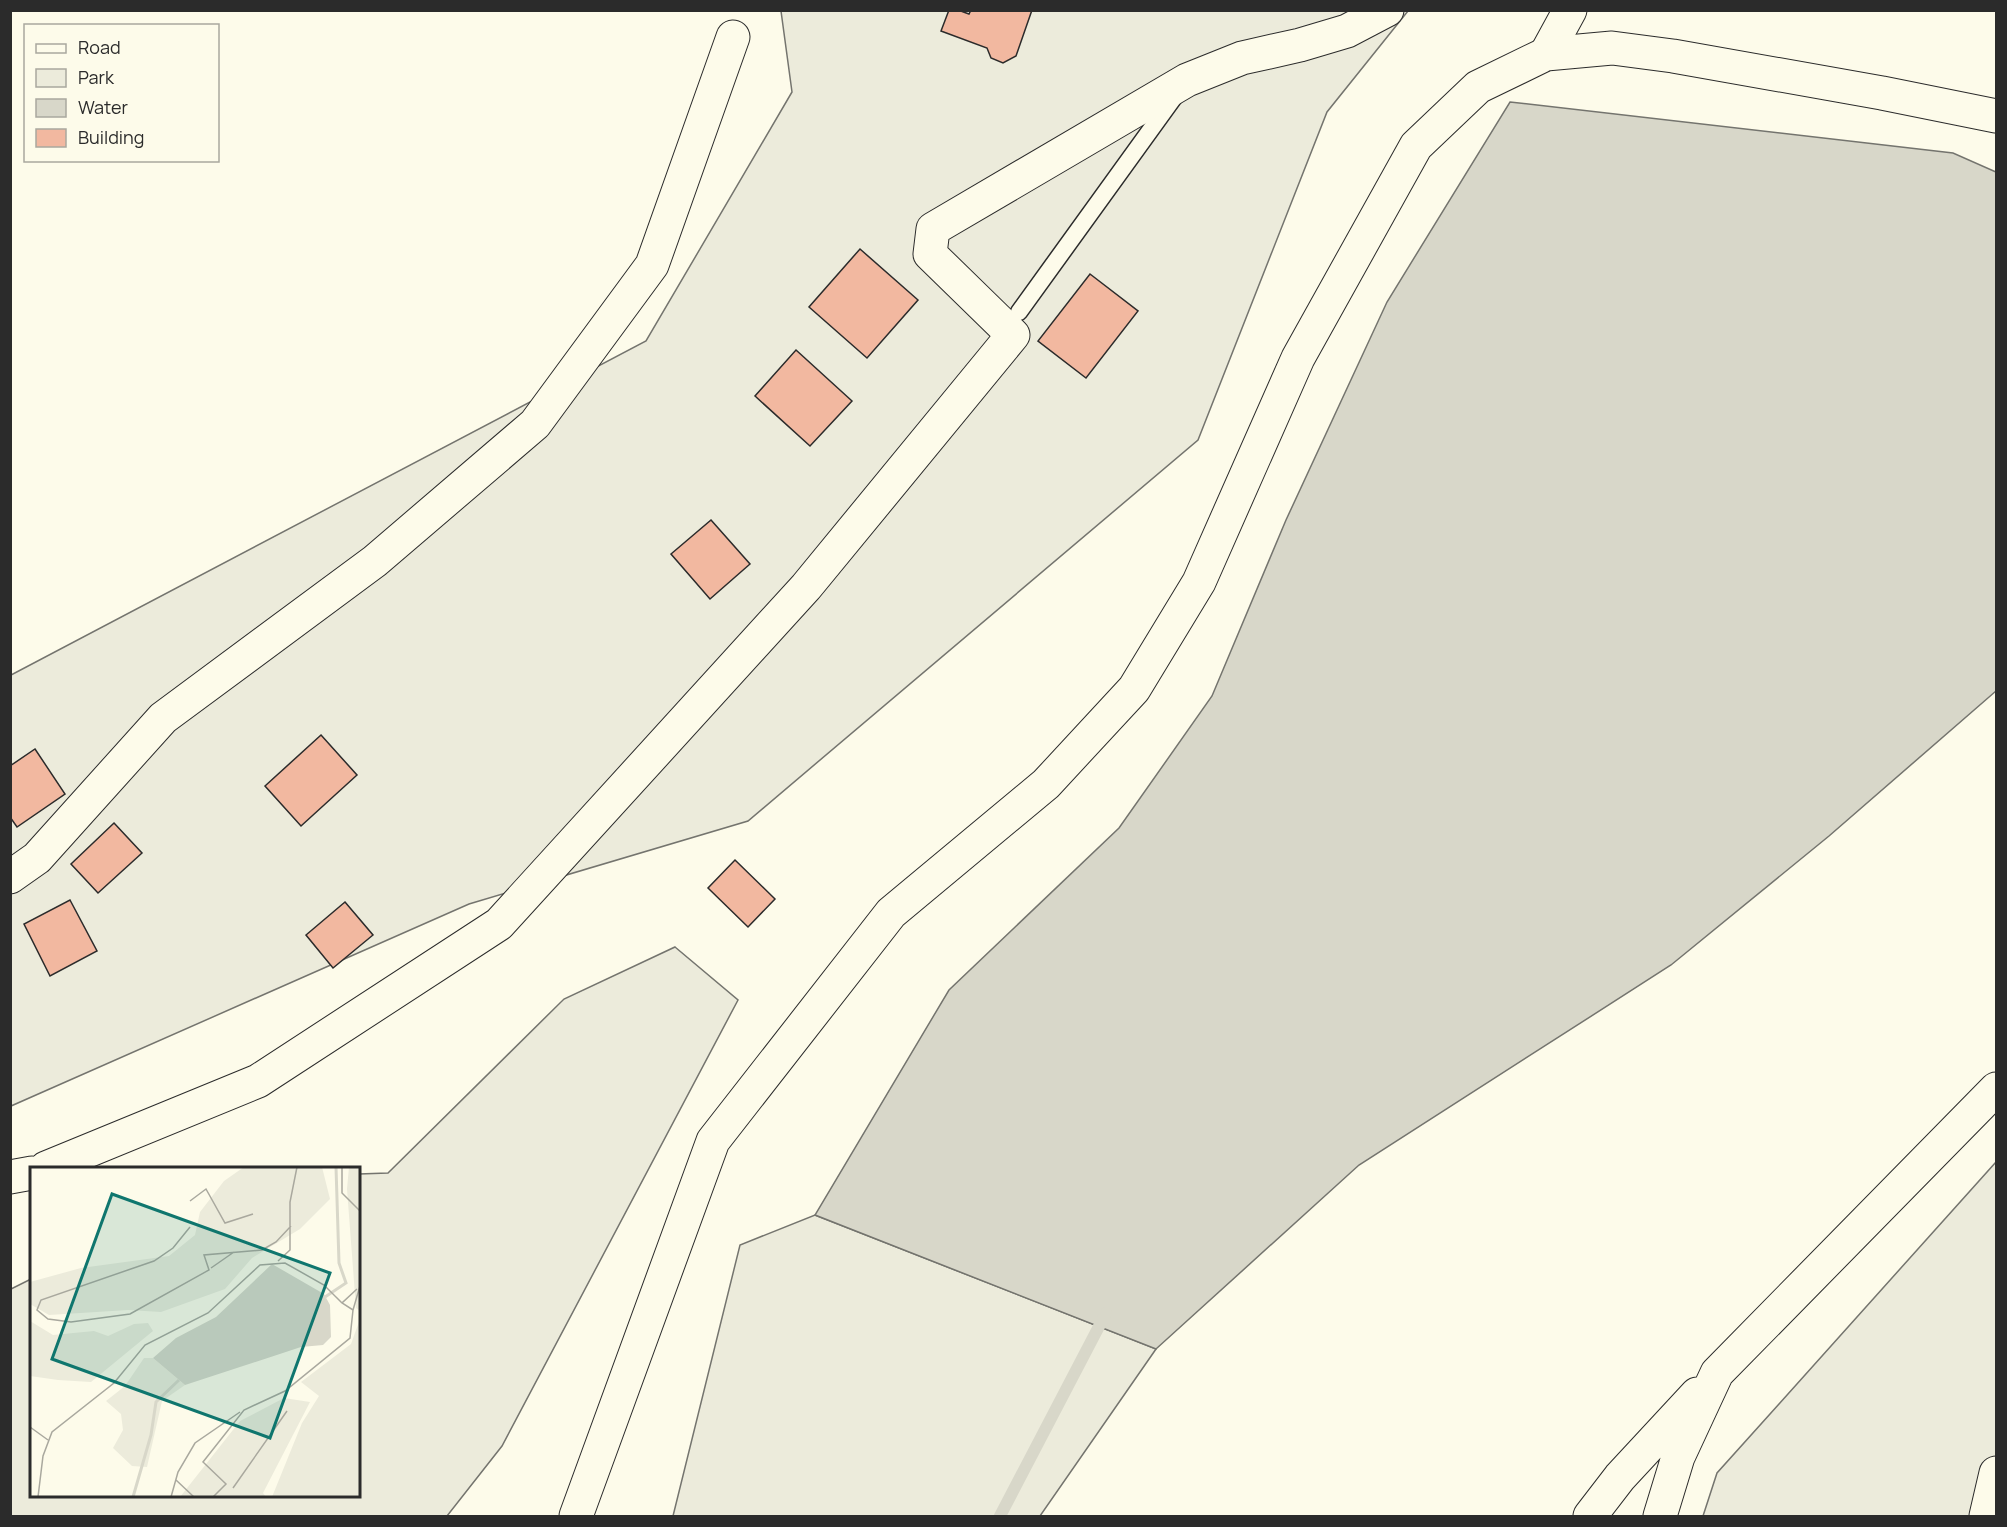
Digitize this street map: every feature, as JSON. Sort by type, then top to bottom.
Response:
[{"type":"street","points":[[48,1167],[258,1081],[499,924],[806,587],[1013,335],[930,254],[933,229],[1187,80],[1242,58],[1300,45],[1347,31],[1387,10]]},
{"type":"street","points":[[1546,54],[1570,10]]},
{"type":"street","points":[[10,877],[37,858],[163,718],[375,561],[535,424],[652,265],[733,37]]},
{"type":"street","points":[[576,1516],[713,1141],[891,913],[1046,784],[1134,689],[1199,582],[1298,358],[1416,146],[1478,87],[1546,54],[1612,48],[1673,56],[1882,93],[1996,116]]},
{"type":"street","points":[[1590,1516],[1620,1477],[1717,1373],[1996,1089]]},
{"type":"street","points":[[10,1177],[30,1173]]},
{"type":"street","points":[[1660,1516],[1678,1457],[1717,1373]]},
{"type":"street","points":[[1986,1516],[1996,1473]]},
{"type":"lane","points":[[1019,312],[1187,80]]},
{"type":"green space","points":[[781,11],[1408,11],[1327,112],[1198,440],[748,821],[469,904],[11,1106],[11,675],[646,341],[792,92]]},
{"type":"green space","points":[[675,947],[738,1000],[502,1446],[447,1516],[11,1516],[11,1289],[30,1280],[30,1497],[360,1497],[360,1174],[388,1173],[564,999]]},
{"type":"green space","points":[[1996,1162],[1996,1516],[1703,1516],[1717,1473]]},
{"type":"green space","points":[[815,1215],[1156,1349],[1040,1516],[673,1516],[740,1245]]},
{"type":"water","points":[[1510,102],[1953,153],[1996,172],[1996,691],[1829,836],[1671,965],[1359,1165],[1156,1349],[815,1215],[949,990],[1119,828],[1212,696],[1286,520],[1387,302]]},
{"type":"building","points":[[949,10],[969,14],[971,10],[1032,10],[1016,56],[1003,63],[991,58],[987,48],[941,31]]},
{"type":"building","points":[[860,249],[918,300],[867,358],[809,307]]},
{"type":"building","points":[[1090,274],[1138,311],[1086,378],[1038,341]]},
{"type":"building","points":[[796,350],[852,401],[810,446],[755,396]]},
{"type":"building","points":[[711,520],[750,564],[710,599],[671,554]]},
{"type":"building","points":[[321,735],[357,775],[301,826],[265,786]]},
{"type":"building","points":[[35,749],[65,794],[17,827],[10,817],[10,766]]},
{"type":"building","points":[[114,823],[142,853],[98,893],[71,864]]},
{"type":"building","points":[[735,860],[775,899],[748,927],[708,888]]},
{"type":"building","points":[[70,900],[97,951],[50,976],[24,924]]},
{"type":"building","points":[[345,902],[373,935],[333,968],[306,935]]},
{"type":"waterway","points":[[1000,1516],[1106,1313]]}]
